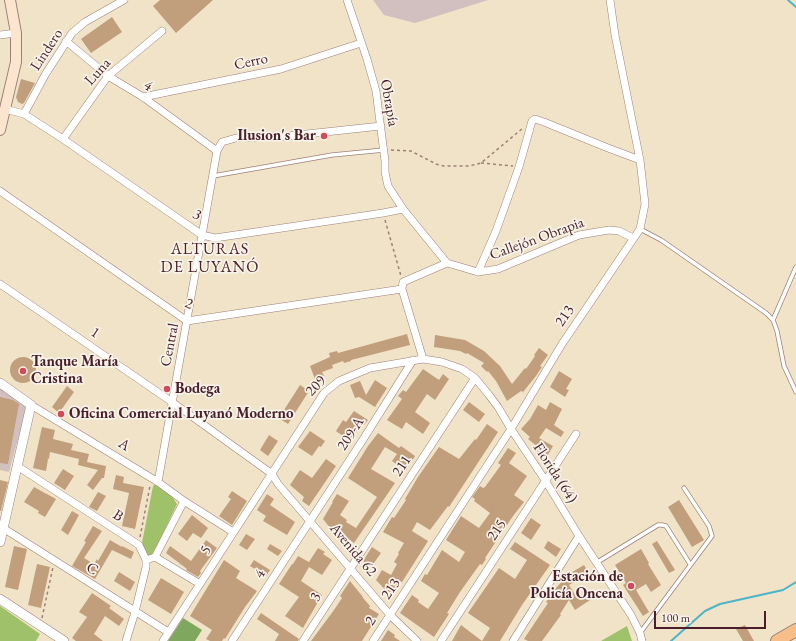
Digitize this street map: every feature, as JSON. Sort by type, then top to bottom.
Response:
[{"type":"main road","points":[[0,127],[16,62],[16,32],[10,0]]},
{"type":"main road","points":[[777,641],[796,630]]},
{"type":"street","name":"Lindero","points":[[24,114],[45,75],[72,33],[85,22],[124,0]]},
{"type":"street","name":"Obrapía","points":[[346,0],[376,91],[384,150],[385,172],[388,186],[403,209]]},
{"type":"street","name":"213","points":[[390,615],[511,430],[562,344],[640,229],[645,204],[640,160],[615,35],[610,0]]},
{"type":"street","name":"Luna","points":[[63,139],[108,76],[162,31]]},
{"type":"street","points":[[0,35],[16,32]]},
{"type":"street","name":"4","points":[[66,41],[108,76],[143,97],[217,151]]},
{"type":"street","name":"Cerro","points":[[143,97],[281,69],[361,43]]},
{"type":"street","name":"3","points":[[5,109],[24,114],[63,139],[202,235],[215,238],[383,214],[403,209]]},
{"type":"street","points":[[478,272],[496,231],[519,167],[532,121],[535,119],[544,122],[640,160]]},
{"type":"street","name":"Central","points":[[154,480],[172,402],[217,151],[222,142],[236,138],[288,136],[381,126]]},
{"type":"street","name":"2","points":[[0,191],[187,321],[403,285],[447,263]]},
{"type":"street","points":[[403,209],[447,263]]},
{"type":"street","name":"Callejón Obrapia","points":[[447,263],[478,272],[498,269],[580,235],[614,230],[633,238]]},
{"type":"street","name":"1","points":[[0,284],[172,402],[272,474]]},
{"type":"street","points":[[403,285],[423,360]]},
{"type":"street","name":"Florida (64)","points":[[413,360],[442,362],[462,369],[474,378],[498,407],[511,430],[545,480],[596,563],[619,596],[640,633],[642,641]]},
{"type":"street","name":"209","points":[[272,474],[315,405],[324,393],[339,380],[370,368],[413,360]]},
{"type":"street","name":"209-A","points":[[310,521],[413,360]]},
{"type":"street","name":"211","points":[[351,568],[474,378]]},
{"type":"street","name":"A","points":[[0,383],[31,404],[154,480],[233,532]]},
{"type":"street","points":[[0,542],[31,404]]},
{"type":"street","name":"215","points":[[441,641],[576,434]]},
{"type":"street","name":"B","points":[[17,466],[139,545]]},
{"type":"street","name":"Avenida 62","points":[[272,474],[278,484],[390,615],[417,641]]},
{"type":"street","name":"5","points":[[162,641],[272,474]]},
{"type":"street","points":[[146,560],[155,557],[184,501]]},
{"type":"street","name":"4","points":[[232,641],[310,521]]},
{"type":"street","name":"C","points":[[3,528],[168,632]]},
{"type":"street","points":[[513,641],[579,536]]},
{"type":"street","points":[[126,641],[146,567],[146,560],[139,545]]},
{"type":"street","points":[[155,557],[200,584]]},
{"type":"street","name":"3","points":[[303,641],[351,568]]},
{"type":"street","points":[[0,599],[64,641]]},
{"type":"street","name":"2","points":[[373,641],[390,615]]},
{"type":"lane","points":[[213,176],[332,155],[384,150]]},
{"type":"lane","points":[[640,229],[661,240],[766,313],[772,320],[781,349],[784,366],[796,392]]},
{"type":"lane","points":[[772,320],[796,267]]},
{"type":"lane","points":[[640,633],[712,536],[709,526],[684,488]]},
{"type":"lane","points":[[596,563],[658,525],[662,525],[666,526],[690,564]]},
{"type":"path","points":[[481,163],[532,121]]},
{"type":"path","points":[[384,150],[411,151],[436,164],[444,166],[469,166],[481,163],[519,167]]},
{"type":"path","points":[[383,214],[403,285]]},
{"type":"path","points":[[139,545],[154,480]]},
{"type":"path","points":[[41,626],[54,560]]},
{"type":"shaded area","points":[[373,0],[488,0],[415,23],[384,15]]},
{"type":"shaded area","points":[[0,388],[27,406],[9,472],[0,470]]},
{"type":"green space","points":[[156,484],[171,495],[177,504],[152,555],[147,555],[142,543],[153,486]]},
{"type":"green space","points":[[0,606],[40,634],[36,641],[0,641]]},
{"type":"green space","points":[[183,618],[202,630],[195,641],[168,641]]},
{"type":"green space","points":[[627,626],[632,641],[601,641]]},
{"type":"building","points":[[160,0],[213,0],[176,33],[153,6]]},
{"type":"building","points":[[112,17],[122,32],[91,53],[81,39]]},
{"type":"building","points":[[21,79],[35,83],[22,104],[18,102],[16,97]]},
{"type":"building","points":[[407,334],[410,345],[344,363],[343,361],[332,365],[333,368],[322,372],[324,376],[315,379],[310,366],[330,357],[329,353],[337,351],[338,353]]},
{"type":"building","points":[[435,335],[465,340],[484,351],[500,366],[512,384],[525,368],[526,369],[539,348],[548,355],[540,366],[542,367],[536,376],[523,392],[521,391],[507,401],[496,381],[488,371],[487,372],[481,366],[484,363],[467,353],[434,347]]},
{"type":"building","name":"Tanque María Cristina","points":[[23,357],[32,361],[36,370],[32,379],[23,383],[14,379],[10,370],[14,361]]},
{"type":"building","points":[[423,369],[439,380],[443,374],[449,379],[435,400],[427,394],[415,412],[430,423],[423,434],[406,422],[402,429],[387,420],[402,399],[398,396],[403,390],[406,392]]},
{"type":"building","points":[[559,371],[572,379],[566,389],[569,390],[565,397],[550,387]]},
{"type":"building","points":[[375,380],[387,388],[375,407],[359,397],[355,398],[350,385],[360,381],[366,395]]},
{"type":"building","points":[[300,385],[309,391],[288,424],[277,417],[282,409],[284,410]]},
{"type":"building","points":[[67,386],[74,392],[59,413],[52,407]]},
{"type":"building","points":[[0,397],[13,400],[19,404],[8,464],[0,463]]},
{"type":"building","points":[[469,402],[485,414],[479,422],[463,410]]},
{"type":"building","points":[[550,402],[562,409],[554,425],[564,432],[561,437],[546,428],[539,438],[553,446],[546,458],[535,452],[538,447],[528,439],[530,437],[521,429],[530,419],[538,405],[546,410]]},
{"type":"building","points":[[354,411],[368,420],[364,425],[362,423],[350,441],[336,431],[343,420],[346,422]]},
{"type":"building","points":[[487,424],[498,432],[449,507],[448,506],[430,530],[417,522],[412,531],[428,541],[402,582],[400,581],[391,596],[376,580],[382,570],[391,575],[397,564],[394,562],[404,543],[383,532],[392,517],[394,518],[406,500],[405,499],[418,477],[439,447],[459,459],[475,439],[476,440]]},
{"type":"building","points":[[42,427],[55,430],[53,439],[73,444],[71,450],[89,454],[87,462],[106,466],[104,478],[102,478],[93,490],[87,485],[98,470],[78,465],[79,459],[50,452],[49,459],[47,458],[46,471],[33,468]]},
{"type":"building","points":[[310,431],[325,441],[321,447],[319,446],[312,456],[298,447]]},
{"type":"building","points":[[378,433],[399,448],[401,446],[415,456],[406,471],[392,461],[397,454],[385,447],[371,469],[395,483],[354,543],[346,537],[343,543],[330,531],[331,529],[323,519],[337,494],[349,501],[340,515],[347,520],[346,522],[356,528],[377,497],[348,478]]},
{"type":"building","points":[[269,435],[278,441],[268,456],[260,450]]},
{"type":"building","points":[[508,448],[516,453],[509,463],[527,476],[514,495],[524,502],[485,558],[486,559],[482,565],[480,564],[460,592],[447,613],[449,614],[434,637],[400,613],[412,595],[419,600],[418,602],[428,609],[439,593],[421,581],[425,574],[427,575],[442,550],[459,562],[465,552],[446,540],[461,516],[479,528],[490,513],[474,501],[475,499],[472,497],[480,486],[483,488],[485,487],[501,465],[498,463]]},
{"type":"building","points":[[326,459],[336,466],[309,506],[302,501],[304,497],[290,485],[300,470],[312,478]]},
{"type":"building","points":[[63,469],[74,476],[65,490],[54,483]]},
{"type":"building","points":[[116,475],[124,477],[123,483],[144,487],[135,529],[122,526],[129,493],[113,489]]},
{"type":"building","points":[[0,480],[8,482],[1,511],[0,511]]},
{"type":"building","points":[[34,487],[56,499],[45,517],[38,513],[39,511],[24,502]]},
{"type":"building","points":[[232,491],[247,501],[232,525],[219,516],[231,499],[228,497]]},
{"type":"building","points":[[98,492],[106,496],[97,511],[89,507]]},
{"type":"building","points":[[267,494],[274,499],[270,505],[295,522],[287,535],[263,521],[266,516],[257,510]]},
{"type":"building","points":[[679,500],[704,540],[692,547],[668,507]]},
{"type":"building","points":[[72,511],[79,515],[68,535],[61,530]]},
{"type":"building","points":[[192,515],[208,528],[201,538],[193,533],[187,541],[178,534]]},
{"type":"building","points":[[531,518],[541,525],[531,540],[521,533]]},
{"type":"building","points":[[93,526],[102,531],[84,558],[94,564],[97,559],[98,561],[110,540],[134,552],[131,559],[112,550],[95,579],[72,566],[86,542],[84,541]]},
{"type":"building","points":[[246,534],[255,539],[247,550],[239,545]]},
{"type":"building","points":[[206,540],[217,548],[200,571],[201,573],[198,577],[186,570],[187,569],[166,553],[170,546],[191,561]]},
{"type":"building","points":[[548,541],[561,549],[556,557],[544,548]]},
{"type":"building","points":[[657,541],[675,570],[669,573],[652,544]]},
{"type":"building","points":[[515,542],[550,565],[522,605],[500,641],[482,641],[490,628],[468,613],[499,568],[515,579],[527,560],[510,549]]},
{"type":"building","points":[[270,544],[282,551],[278,556],[267,549]]},
{"type":"building","points":[[14,546],[27,549],[18,590],[5,587]]},
{"type":"building","points":[[372,547],[381,553],[371,567],[363,561]]},
{"type":"building","points":[[318,548],[325,552],[323,554],[332,560],[322,575],[309,567],[301,581],[322,595],[303,628],[285,616],[299,597],[279,584],[298,556],[309,562]]},
{"type":"building","points":[[641,549],[661,585],[651,592],[646,584],[636,590],[649,612],[643,616],[623,585],[626,583],[615,565]]},
{"type":"building","points":[[224,560],[240,571],[236,578],[257,591],[225,639],[224,638],[222,641],[210,641],[206,639],[212,630],[190,616]]},
{"type":"building","points":[[254,560],[270,570],[266,576],[250,566]]},
{"type":"building","points":[[37,564],[50,567],[41,608],[28,605]]},
{"type":"building","points":[[584,565],[589,573],[569,585],[577,598],[589,591],[593,598],[575,610],[569,600],[560,614],[561,615],[542,641],[528,641],[524,639],[548,603],[546,602],[555,589],[569,574]]},
{"type":"building","points":[[119,572],[135,582],[130,591],[114,581]]},
{"type":"building","points":[[161,578],[184,592],[171,614],[148,600]]},
{"type":"building","points":[[350,581],[370,606],[369,608],[379,614],[362,641],[311,641],[342,598],[340,596]]},
{"type":"building","points":[[92,593],[111,606],[109,608],[124,619],[119,626],[105,616],[94,634],[103,641],[76,641],[72,638],[87,617],[79,612]]},
{"type":"building","points":[[261,613],[299,639],[298,641],[275,641],[279,634],[257,619]]},
{"type":"building","points":[[461,625],[482,641],[452,641]]},
{"type":"building","points":[[745,625],[754,641],[743,641],[736,629]]},
{"type":"building","points":[[388,630],[395,635],[394,637],[400,641],[381,641]]},
{"type":"waterway","points":[[788,0],[796,7]]},
{"type":"waterway","points":[[671,641],[705,611],[720,604],[783,590],[796,582]]},
{"type":"place","name":"Ilusion's Bar","points":[[324,136]]},
{"type":"place","name":"Tanque María Cristina","points":[[23,371]]},
{"type":"place","name":"Bodega","points":[[167,389]]},
{"type":"place","name":"Oficina Comercial Luyanó Moderno","points":[[61,414]]},
{"type":"place","name":"Estación de Policía Oncena","points":[[631,586]]},
{"type":"district","name":"ALTURAS DE LUYANÓ","points":[[210,259]]}]
